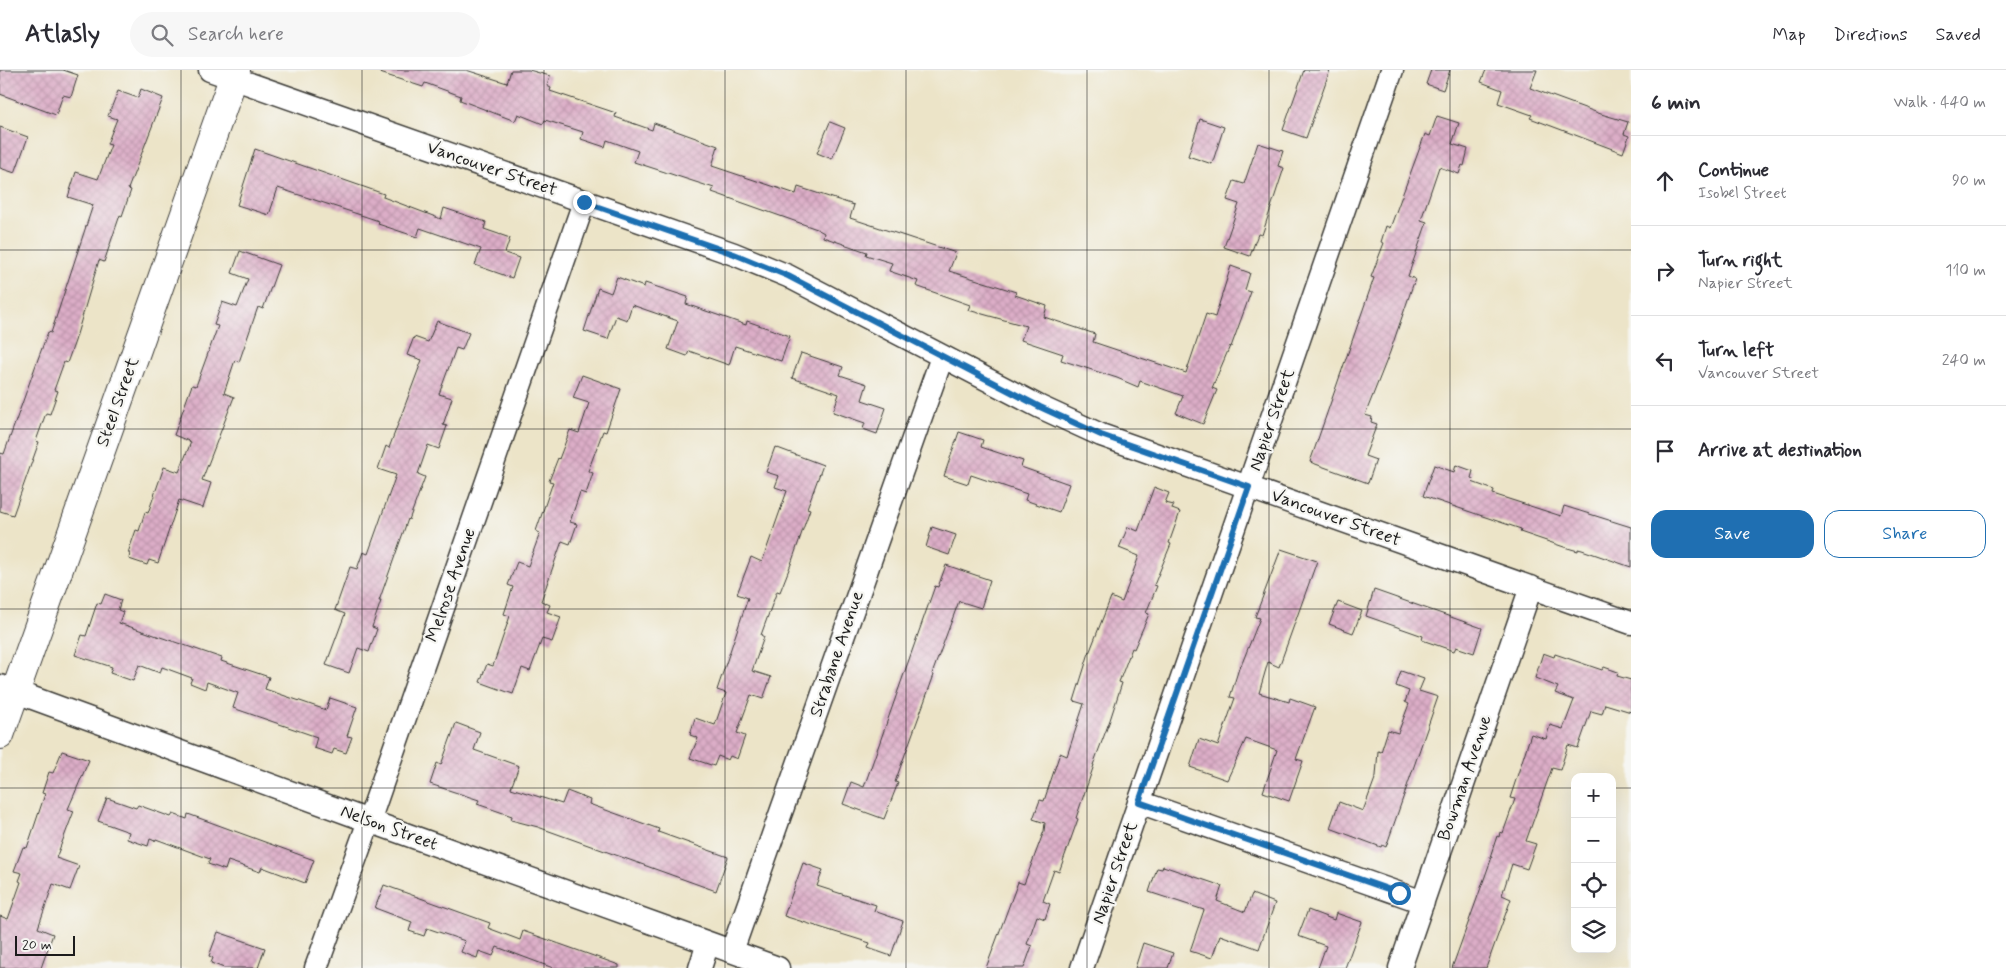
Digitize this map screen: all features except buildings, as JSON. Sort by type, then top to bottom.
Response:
[{"type":"street","name":"Napier Street","points":[[1082,968],[1392,70]]},
{"type":"street","name":"Vancouver Street","points":[[227,73],[734,254],[788,276],[1040,407],[1101,435],[1631,623]]},
{"type":"street","name":"Steel Street","points":[[0,735],[8,688],[227,73]]},
{"type":"street","name":"Melrose Avenue","points":[[316,968],[584,202]]},
{"type":"street","name":"Strabane Avenue","points":[[732,951],[942,357]]},
{"type":"street","name":"Bowman Avenue","points":[[1400,968],[1531,587]]},
{"type":"street","name":"Nelson Street","points":[[8,688],[369,821],[778,968]]},
{"type":"street","points":[[1139,802],[1422,902]]},
{"type":"street","points":[[700,968],[708,943]]},
{"type":"route","points":[[584,202],[734,254],[788,276],[1040,407],[1101,435],[1249,487],[1139,802],[1399,893]]}]
